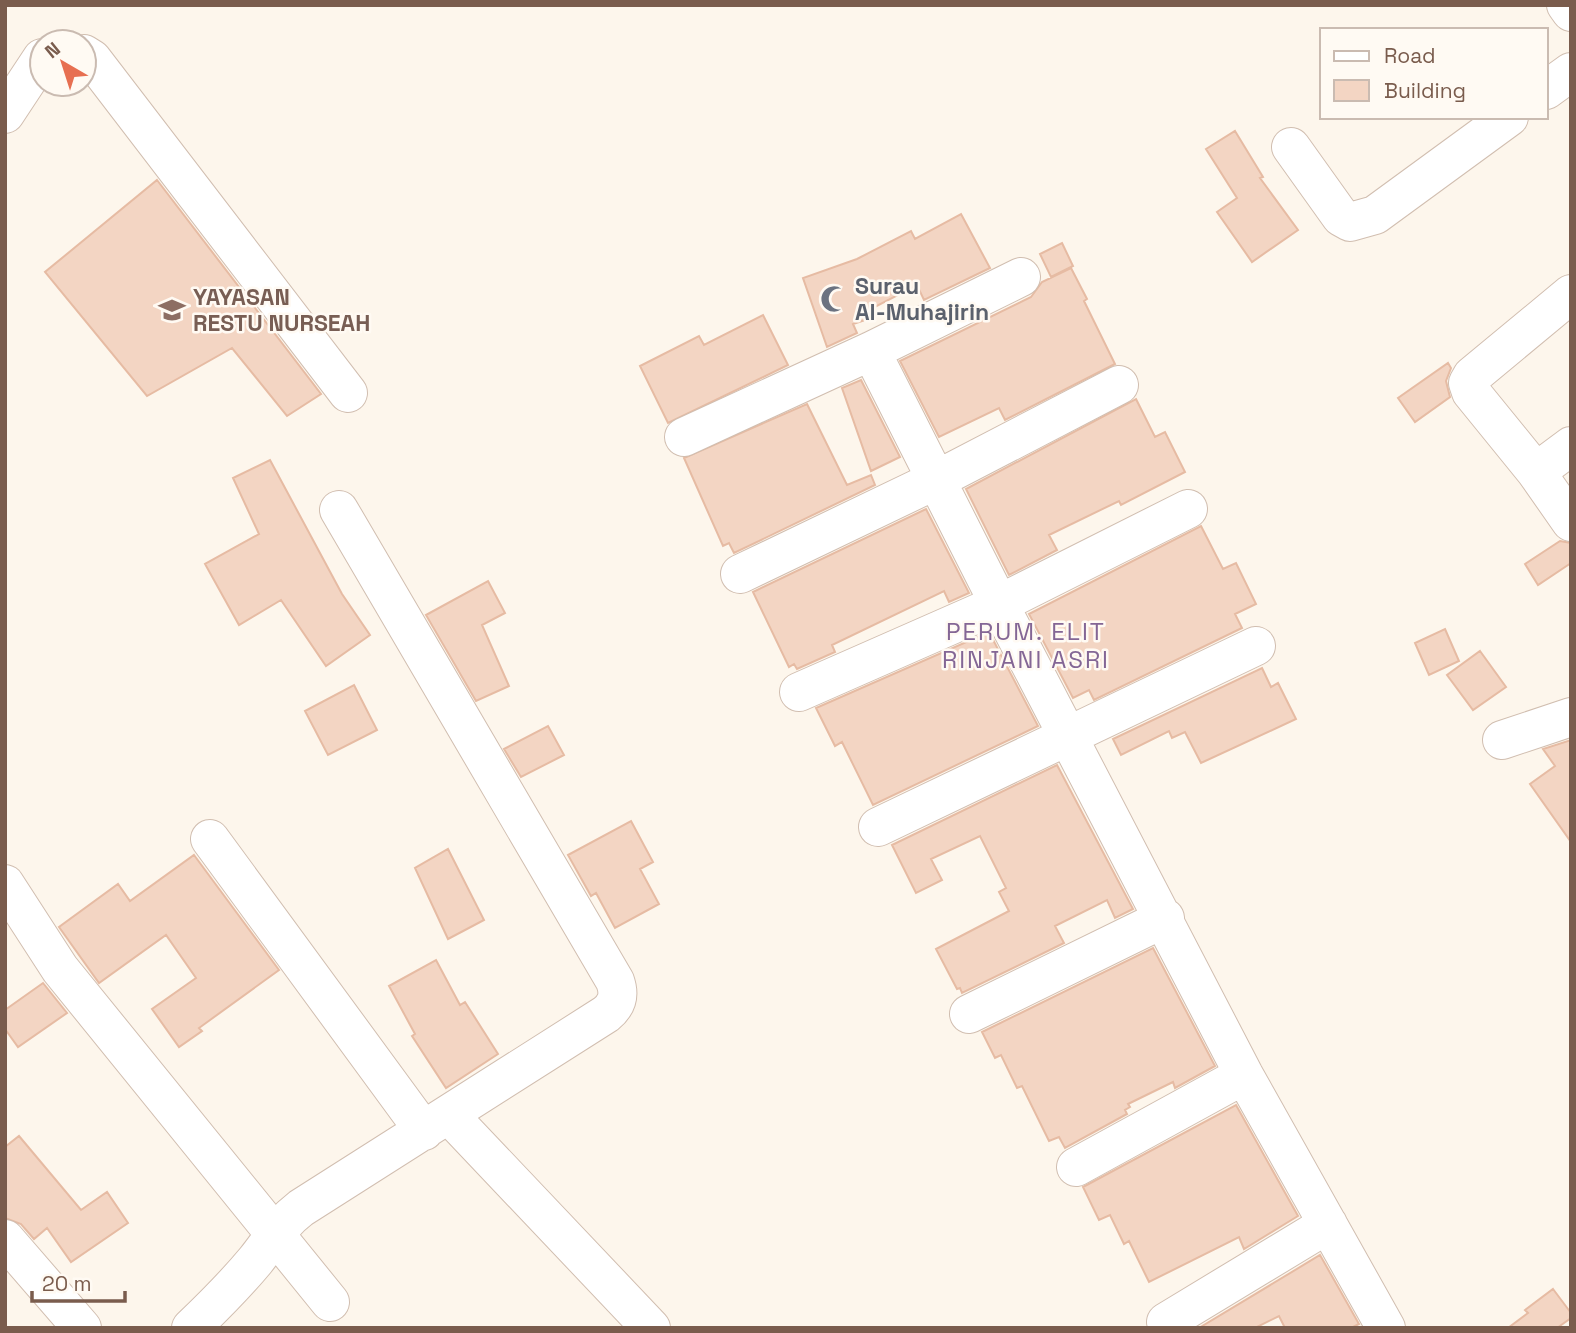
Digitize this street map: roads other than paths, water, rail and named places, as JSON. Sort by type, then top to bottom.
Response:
[{"type":"street","points":[[1566,5],[1571,12]]},
{"type":"street","points":[[98,67],[348,393]]},
{"type":"street","points":[[1548,89],[1571,72]]},
{"type":"street","points":[[5,114],[28,79]]},
{"type":"street","points":[[1291,148],[1341,217],[1350,222],[1375,215],[1505,119]]},
{"type":"street","points":[[684,437],[872,351],[1021,277]]},
{"type":"street","points":[[1571,294],[1472,376],[1468,383],[1471,392],[1536,472],[1571,522]]},
{"type":"street","points":[[872,351],[999,604],[1165,918],[1244,1075],[1386,1328]]},
{"type":"street","points":[[740,574],[936,480],[1119,384]]},
{"type":"street","points":[[1536,472],[1571,446]]},
{"type":"street","points":[[799,692],[999,604],[1188,509]]},
{"type":"street","points":[[191,1328],[235,1285],[263,1251],[273,1234],[301,1208],[606,1014],[616,1001],[617,985],[339,510]]},
{"type":"street","points":[[878,827],[1256,646]]},
{"type":"street","points":[[1502,740],[1571,717]]},
{"type":"street","points":[[209,839],[436,1123],[651,1328]]},
{"type":"street","points":[[5,884],[60,969],[330,1302]]},
{"type":"street","points":[[969,1014],[1165,918]]},
{"type":"street","points":[[1076,1167],[1244,1075]]},
{"type":"street","points":[[1166,1322],[1328,1224]]},
{"type":"street","points":[[5,1239],[82,1328]]},
{"type":"place","name":"Surau Al-Muhajirin","points":[[834,299]]},
{"type":"place","name":"YAYASAN RESTU NURSEAH","points":[[172,310]]},
{"type":"district","name":"PERUM. ELIT RINJANI ASRI","points":[[1026,646]]}]
